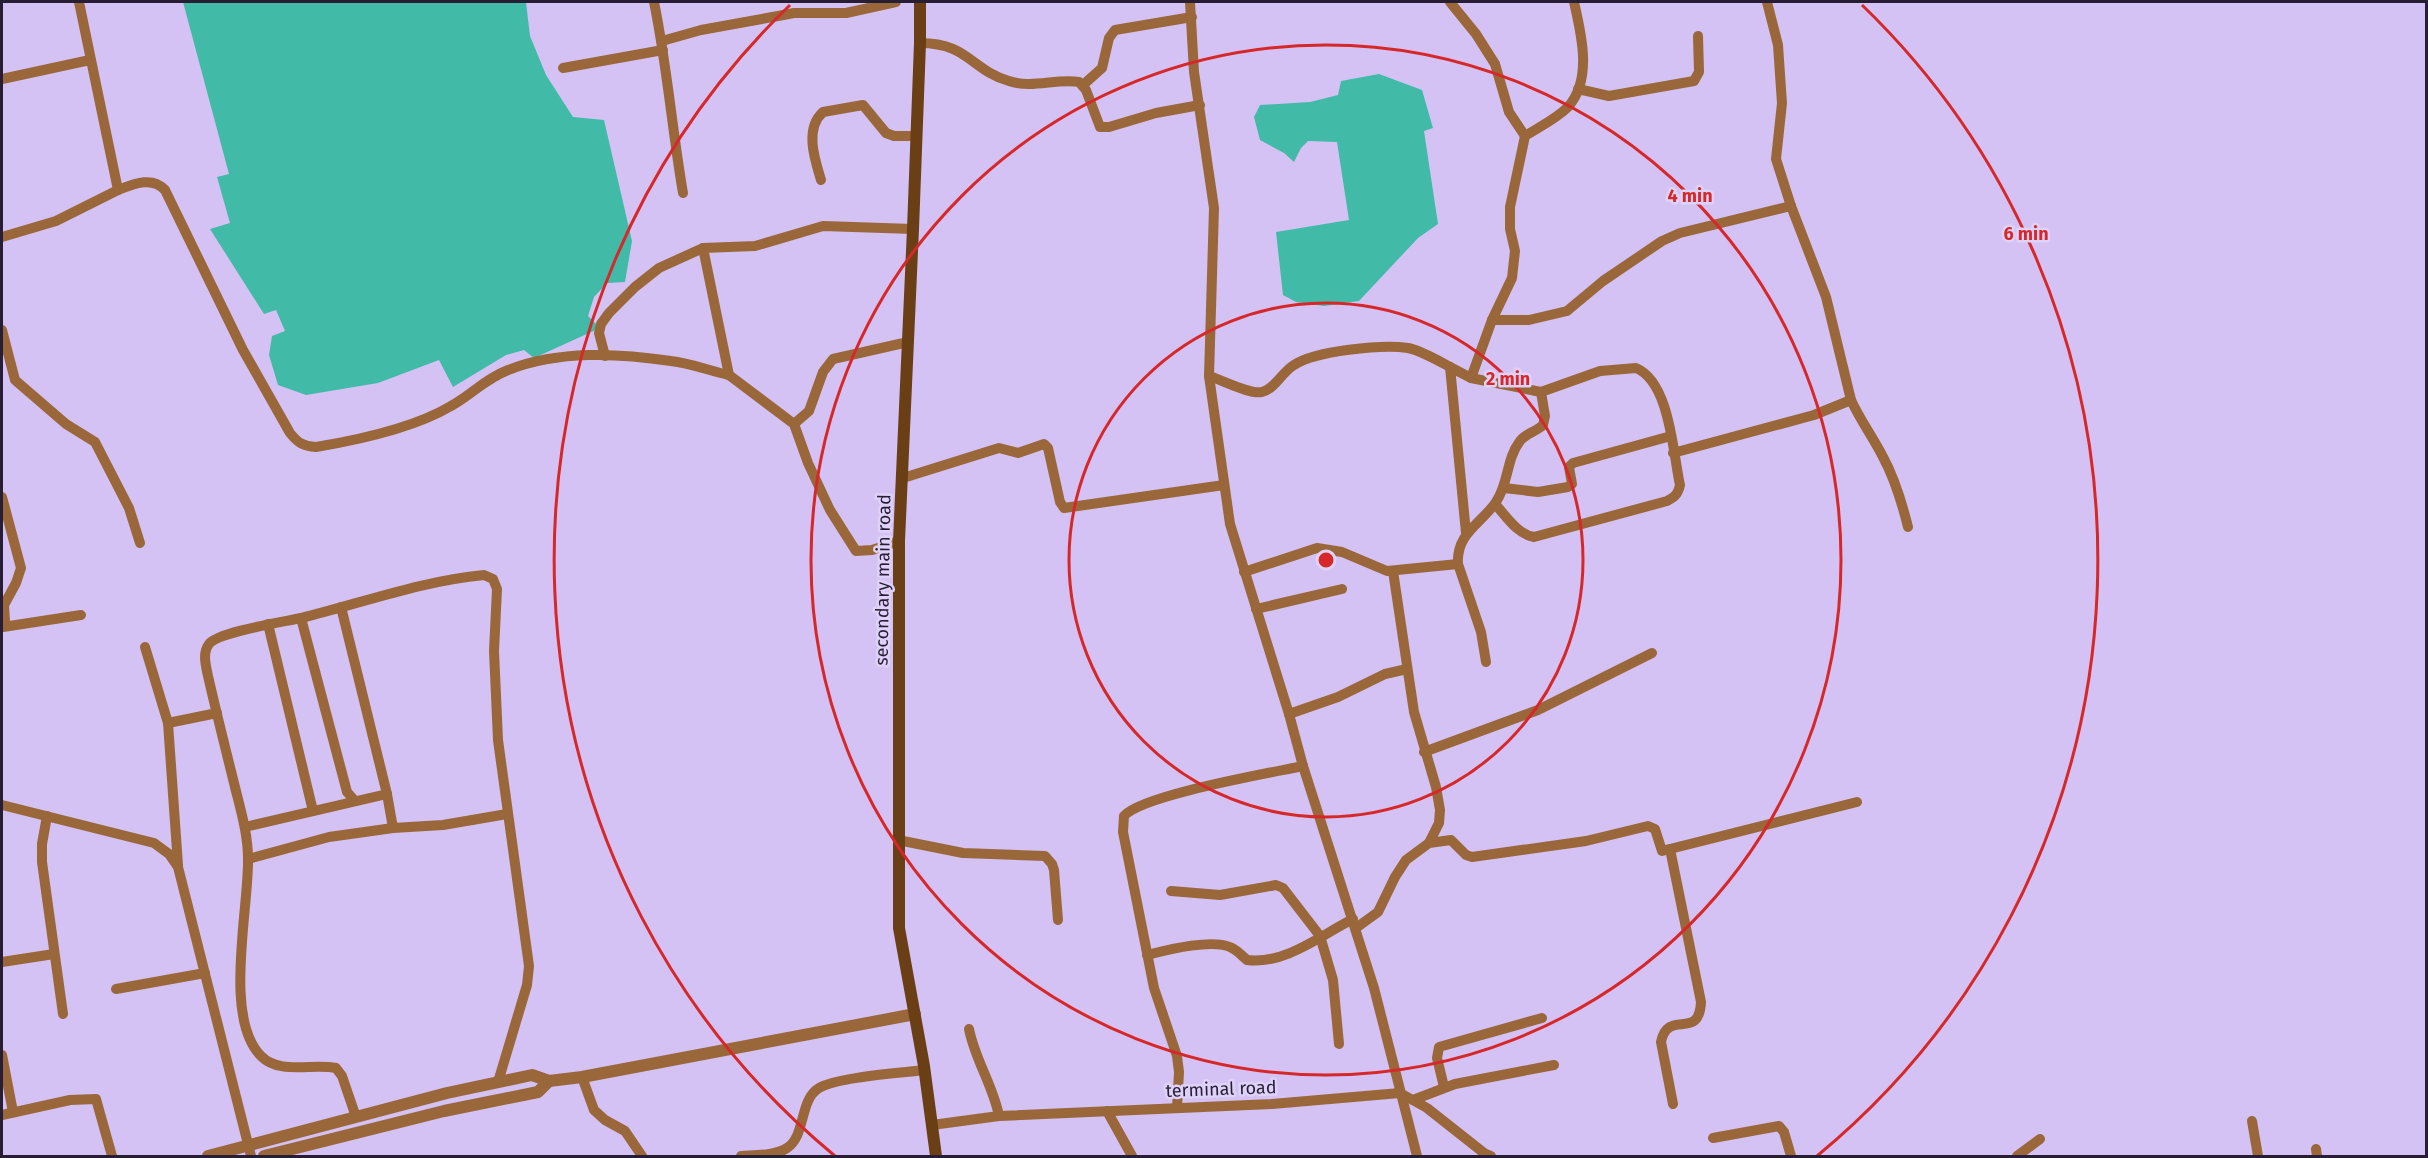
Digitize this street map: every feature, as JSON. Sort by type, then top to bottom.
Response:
[{"type":"main road","name":"secondary main road","points":[[920,2],[917,136],[899,541],[899,928],[925,1070],[936,1156]]},
{"type":"street","points":[[79,2],[118,190]]},
{"type":"street","points":[[654,2],[683,193]]},
{"type":"street","points":[[562,68],[662,46],[701,30],[794,13],[846,13],[896,2]]},
{"type":"street","points":[[1190,2],[1194,72],[1214,208],[1209,376],[1230,524],[1303,766],[1374,988],[1417,1156]]},
{"type":"street","points":[[1450,2],[1469,25],[1495,64],[1509,112],[1524,136],[1510,207],[1510,229],[1515,251],[1512,278],[1492,320],[1471,378]]},
{"type":"street","points":[[1524,136],[1561,112],[1574,99],[1584,61],[1583,44],[1574,2]]},
{"type":"street","points":[[1767,2],[1778,45],[1782,103],[1776,159],[1791,206],[1826,297],[1851,400],[1883,458],[1900,496],[1908,527]]},
{"type":"street","points":[[1083,85],[1102,68],[1109,38],[1115,30],[1192,18]]},
{"type":"street","points":[[1578,88],[1609,96],[1694,81],[1699,72],[1698,36]]},
{"type":"street","points":[[920,43],[938,43],[949,46],[992,74],[1018,84],[1036,85],[1074,81],[1083,85],[1098,124],[1104,128],[1156,113],[1200,105]]},
{"type":"street","points":[[2,79],[90,60]]},
{"type":"street","points":[[821,180],[812,146],[817,121],[823,112],[863,105],[886,133],[894,136],[917,136]]},
{"type":"street","points":[[2,237],[56,221],[134,184],[153,182],[159,184],[165,190],[243,350],[290,433],[298,442],[306,446],[330,445],[390,430],[453,406],[486,380],[509,369],[557,357],[605,356],[672,361],[729,375],[794,424],[808,463],[830,510],[856,551],[864,552],[899,541]]},
{"type":"street","points":[[1492,320],[1529,320],[1567,311],[1603,281],[1662,241],[1680,232],[1791,206]]},
{"type":"street","points":[[605,356],[599,333],[601,324],[609,313],[635,287],[659,268],[703,248],[755,246],[822,226],[913,229]]},
{"type":"street","points":[[703,248],[729,375]]},
{"type":"street","points":[[2,330],[15,380]]},
{"type":"street","points":[[794,424],[809,411],[823,372],[833,359],[908,342]]},
{"type":"street","points":[[1209,376],[1250,391],[1263,392],[1294,364],[1314,356],[1342,351],[1396,348],[1420,352],[1471,378],[1541,392],[1600,371],[1636,368],[1643,371],[1663,402],[1680,485],[1674,498],[1534,537],[1526,536],[1495,504]]},
{"type":"street","points":[[1450,367],[1466,533]]},
{"type":"street","points":[[2,375],[15,380],[66,424],[95,442],[129,507],[140,543]]},
{"type":"street","points":[[1486,662],[1481,632],[1458,564],[1460,548],[1466,533],[1495,504],[1504,488],[1512,454],[1520,441],[1538,430],[1545,420],[1541,392]]},
{"type":"street","points":[[1673,453],[1814,415],[1851,400]]},
{"type":"street","points":[[1504,488],[1538,492],[1568,487],[1572,484],[1569,467],[1574,464],[1671,436]]},
{"type":"street","points":[[903,478],[999,448],[1018,453],[1044,444],[1048,448],[1060,502],[1064,508],[1224,485]]},
{"type":"street","points":[[2,497],[21,568],[4,605],[5,621],[2,627]]},
{"type":"street","points":[[1244,572],[1317,548],[1342,552],[1387,571],[1458,564]]},
{"type":"street","points":[[1147,955],[1199,946],[1220,945],[1234,949],[1247,960],[1257,960],[1302,949],[1314,943],[1320,936],[1354,924],[1378,912],[1406,860],[1429,843],[1439,823],[1440,810],[1436,787],[1414,712],[1393,571]]},
{"type":"street","points":[[357,1117],[342,1076],[336,1068],[295,1067],[269,1062],[261,1057],[250,1039],[241,999],[248,859],[245,827],[205,662],[209,645],[221,637],[301,618],[387,593],[484,575],[493,579],[496,589],[494,651],[498,740],[528,958],[528,976],[498,1082]]},
{"type":"street","points":[[1256,609],[1342,589]]},
{"type":"street","points":[[342,607],[393,828]]},
{"type":"street","points":[[2,627],[81,615]]},
{"type":"street","points":[[301,618],[347,792],[355,801]]},
{"type":"street","points":[[268,624],[313,810]]},
{"type":"street","points":[[145,647],[168,723],[178,867],[250,1151]]},
{"type":"street","points":[[1424,752],[1548,706],[1652,653]]},
{"type":"street","points":[[1289,714],[1338,697],[1386,674],[1407,669]]},
{"type":"street","points":[[168,723],[217,713]]},
{"type":"street","points":[[1177,1108],[1179,1072],[1177,1056],[1154,988],[1123,832],[1124,816],[1133,808],[1174,795],[1303,766]]},
{"type":"street","points":[[245,827],[387,794]]},
{"type":"street","points":[[1429,843],[1451,840],[1466,855],[1479,856],[1586,841],[1648,826],[1655,829],[1661,850],[1857,802]]},
{"type":"street","points":[[2,805],[154,843],[169,854],[178,867]]},
{"type":"street","points":[[248,859],[329,837],[393,828],[443,825],[507,814]]},
{"type":"street","points":[[47,816],[42,844],[42,862],[63,1014]]},
{"type":"street","points":[[898,840],[963,853],[1045,856],[1053,864],[1058,920]]},
{"type":"street","points":[[1670,849],[1701,1002],[1700,1016],[1696,1020],[1668,1027],[1662,1035],[1661,1042],[1673,1104]]},
{"type":"street","points":[[1172,891],[1220,895],[1280,886],[1320,936],[1333,980],[1339,1044]]},
{"type":"street","points":[[2,962],[54,954]]},
{"type":"street","points":[[116,988],[205,973]]},
{"type":"street","points":[[208,1156],[250,1151],[263,1142],[388,1108],[532,1075],[549,1081],[582,1077],[915,1014]]},
{"type":"street","points":[[1444,1087],[1437,1058],[1439,1047],[1542,1018]]},
{"type":"street","points":[[969,1029],[974,1050],[993,1093],[999,1116]]},
{"type":"street","points":[[2,1055],[13,1112]]},
{"type":"street","points":[[1413,1100],[1444,1087],[1554,1065]]},
{"type":"street","points":[[741,1156],[786,1153],[794,1141],[812,1095],[820,1087],[840,1081],[925,1070]]},
{"type":"street","points":[[582,1077],[594,1110],[605,1120],[625,1131],[642,1156]]},
{"type":"street","points":[[263,1142],[266,1156],[391,1124],[538,1092],[549,1081]]},
{"type":"street","points":[[1400,1093],[1428,1108],[1484,1153],[1491,1156]]},
{"type":"street","name":"terminal road","points":[[932,1125],[999,1116],[1272,1104],[1400,1093]]},
{"type":"street","points":[[2,1115],[70,1100],[96,1099],[112,1156]]},
{"type":"street","points":[[388,1108],[391,1124]]},
{"type":"street","points":[[1107,1111],[1132,1156]]},
{"type":"street","points":[[2252,1121],[2258,1156]]},
{"type":"street","points":[[1713,1138],[1779,1126],[1784,1132],[1791,1156]]},
{"type":"street","points":[[2017,1156],[2040,1139]]},
{"type":"shaded area","points":[[183,2],[526,2],[530,36],[546,75],[573,117],[604,120],[632,241],[625,282],[607,283],[594,297],[588,316],[600,328],[534,358],[524,350],[506,355],[453,387],[439,360],[378,383],[306,395],[278,385],[269,355],[272,336],[285,331],[276,310],[264,314],[210,229],[230,223],[217,177],[229,174]]},
{"type":"shaded area","points":[[1379,74],[1422,90],[1433,128],[1424,131],[1438,224],[1418,238],[1359,301],[1324,306],[1296,302],[1283,295],[1276,232],[1349,220],[1337,142],[1308,141],[1301,148],[1294,162],[1284,153],[1260,140],[1254,117],[1260,105],[1310,102],[1338,95],[1341,81]]}]
